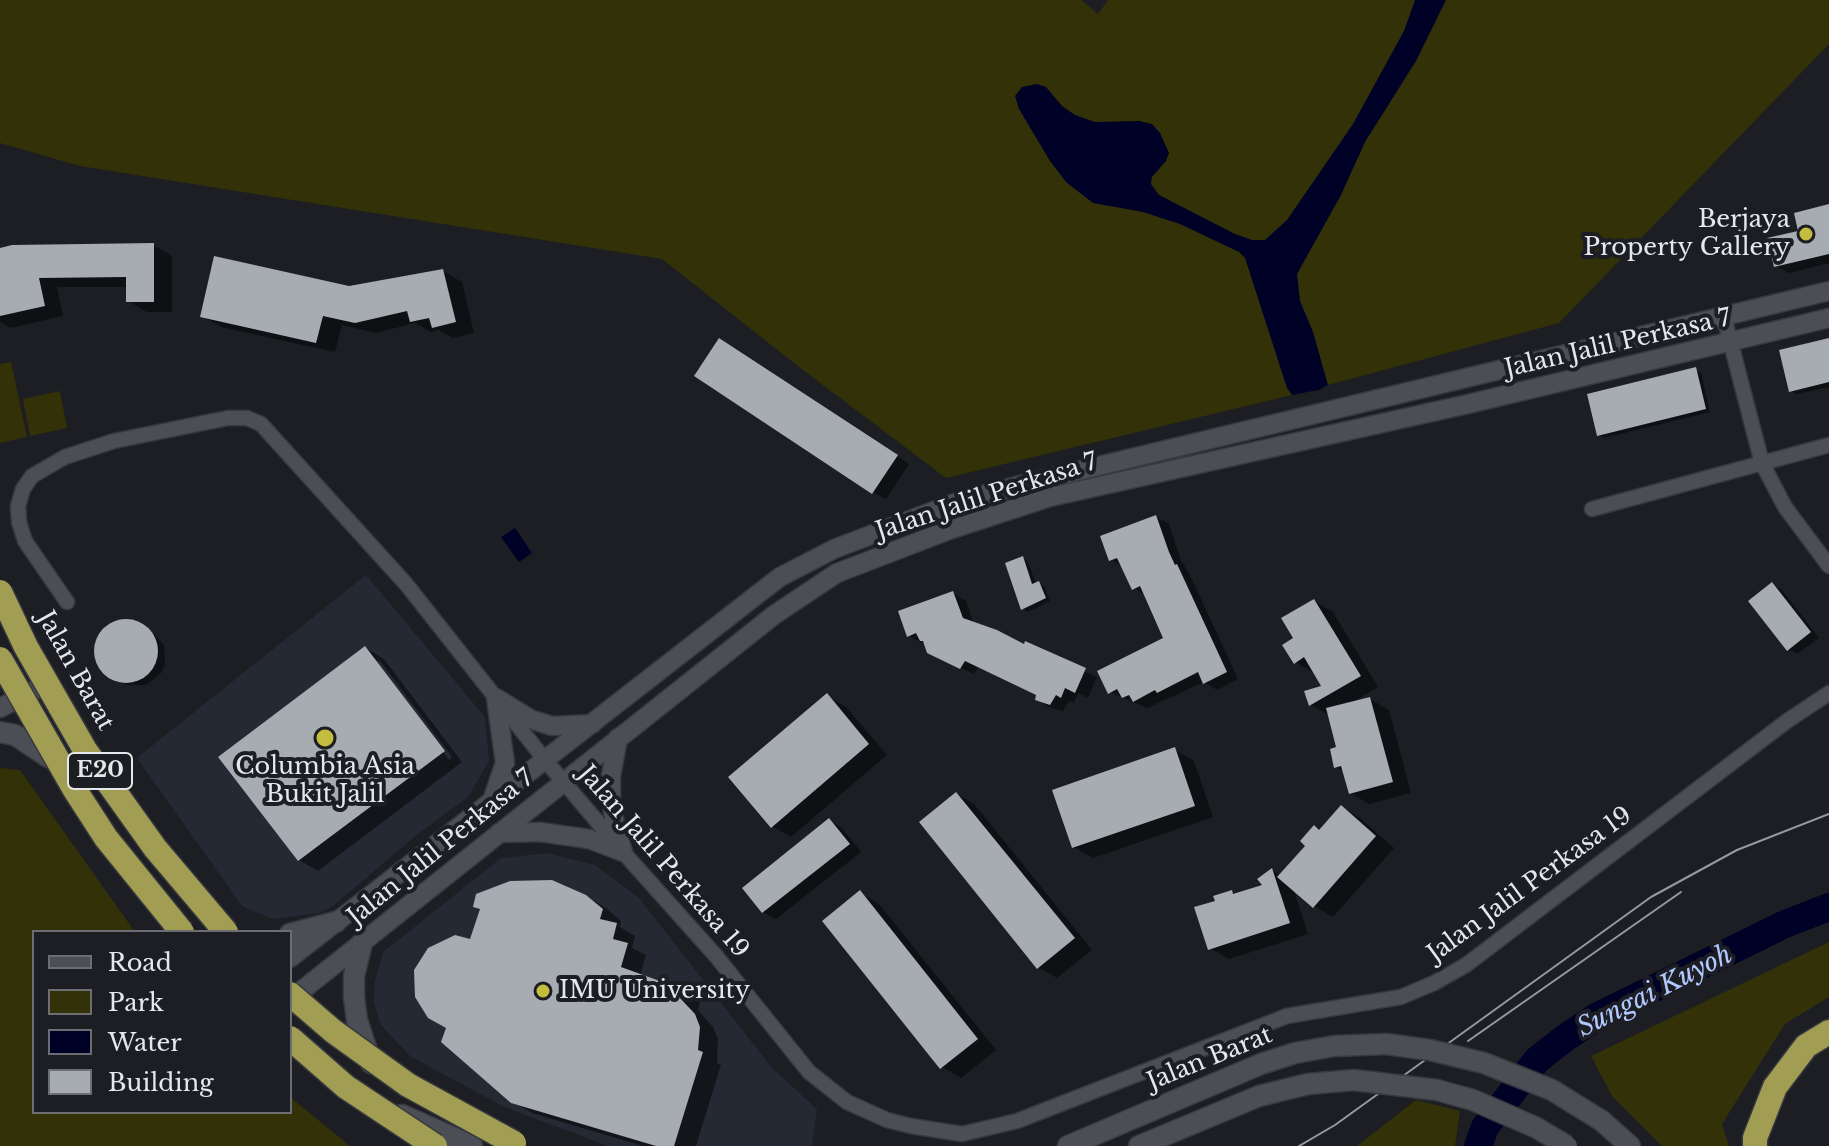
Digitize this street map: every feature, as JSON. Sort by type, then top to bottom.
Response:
[{"type":"highway","name":"E20","points":[[0,592],[26,647],[85,750],[155,848],[224,930]]},
{"type":"highway","name":"E20","points":[[0,669],[90,814],[180,930]]},
{"type":"highway","points":[[292,999],[408,1085],[462,1117],[522,1146]]},
{"type":"highway","points":[[1755,1146],[1755,1138],[1775,1087],[1806,1046],[1829,1032]]},
{"type":"highway","points":[[292,1040],[346,1087],[435,1146]]},
{"type":"main road","name":"Jalan Barat","points":[[0,584],[48,683],[115,790],[224,930]]},
{"type":"main road","points":[[0,669],[8,704],[48,757],[126,879],[166,930]]},
{"type":"main road","points":[[0,732],[15,735],[48,757]]},
{"type":"main road","points":[[292,933],[336,922]]},
{"type":"main road","points":[[362,943],[354,976],[354,997],[357,1020],[372,1066]]},
{"type":"main road","points":[[292,999],[372,1066],[430,1102],[522,1146]]},
{"type":"main road","name":"Jalan Barat","points":[[1068,1146],[1261,1064],[1295,1053],[1334,1046],[1386,1044],[1430,1050],[1484,1063],[1552,1090],[1602,1121],[1630,1146]]},
{"type":"main road","points":[[292,1048],[325,1073],[393,1111],[472,1146]]},
{"type":"main road","points":[[1139,1146],[1259,1096],[1308,1084],[1354,1080],[1437,1090],[1473,1100],[1537,1128],[1567,1146]]},
{"type":"street","name":"Jalan Jalil Perkasa 7","points":[[292,956],[780,577],[834,549],[960,501],[1829,291]]},
{"type":"street","points":[[1724,317],[1762,463],[1785,507],[1829,566]]},
{"type":"street","name":"Jalan Jalil Perkasa 7","points":[[292,996],[774,615],[837,573],[949,530],[1050,497],[1468,404],[1829,318]]},
{"type":"street","name":"Jalan Jalil Perkasa 19","points":[[67,602],[25,541],[19,522],[18,506],[23,489],[32,476],[65,457],[114,441],[228,418],[247,418],[261,424],[385,561],[545,760],[716,956],[809,1072],[847,1102],[887,1120],[962,1134],[1017,1121],[1287,1016],[1401,997],[1434,983],[1466,965],[1787,721],[1829,693]]},
{"type":"street","points":[[1592,509],[1829,445]]},
{"type":"street","points":[[0,669],[35,658]]},
{"type":"street","points":[[8,704],[48,683]]},
{"type":"street","points":[[496,698],[530,719],[552,726],[592,724]]},
{"type":"street","points":[[492,801],[505,763],[496,698]]},
{"type":"street","points":[[618,738],[611,776],[611,797],[623,852]]},
{"type":"street","points":[[499,833],[540,832],[589,839],[623,852]]},
{"type":"shaded area","name":"Columbia Asia Bukit Jalil","points":[[366,575],[485,717],[489,761],[468,797],[418,834],[334,905],[319,913],[273,919],[242,906],[137,758]]},
{"type":"shaded area","name":"IMU University","points":[[548,853],[595,865],[639,898],[772,1068],[817,1109],[812,1146],[608,1146],[504,1107],[410,1056],[380,1024],[374,1001],[375,981],[383,952],[501,858]]},
{"type":"green space","points":[[0,0],[1081,0],[1098,14],[1108,0],[1829,0],[1829,44],[1559,323],[1319,390],[946,478],[662,259],[80,166],[0,143]]},
{"type":"green space","points":[[11,362],[27,437],[0,443],[0,364]]},
{"type":"green space","points":[[60,391],[67,428],[30,436],[23,399]]},
{"type":"green space","points":[[0,768],[20,770],[134,930],[32,930],[32,1114],[292,1114],[292,1099],[350,1146],[0,1146]]},
{"type":"green space","points":[[1829,942],[1829,997],[1785,1024],[1722,1124],[1729,1146],[1662,1146],[1612,1096],[1591,1056]]},
{"type":"green space","points":[[1416,1100],[1460,1111],[1455,1146],[1357,1146]]},
{"type":"water","points":[[1415,0],[1446,0],[1416,61],[1365,142],[1341,195],[1297,274],[1300,301],[1313,332],[1328,385],[1319,390],[1292,395],[1287,388],[1245,258],[1239,252],[1180,224],[1143,212],[1093,203],[1066,182],[1050,161],[1019,109],[1015,96],[1022,87],[1037,84],[1046,87],[1062,106],[1075,115],[1095,122],[1139,121],[1152,124],[1169,153],[1152,177],[1151,184],[1159,195],[1235,234],[1252,240],[1265,240],[1287,220],[1353,124],[1404,31]]},
{"type":"water","points":[[515,528],[532,553],[519,562],[501,537]]},
{"type":"building","name":"Berjaya Property Gallery","points":[[1829,204],[1829,254],[1774,267],[1767,238],[1798,231],[1794,213]]},
{"type":"building","points":[[154,243],[154,302],[126,302],[126,277],[39,278],[45,306],[0,316],[0,248],[12,245]]},
{"type":"building","points":[[214,256],[349,286],[443,269],[456,322],[432,328],[429,318],[410,322],[407,311],[355,323],[323,316],[316,343],[200,317]]},
{"type":"building","points":[[719,338],[898,455],[872,494],[694,376]]},
{"type":"building","points":[[1829,338],[1829,382],[1789,392],[1779,350]]},
{"type":"building","points":[[1696,367],[1706,409],[1597,436],[1587,394]]},
{"type":"building","points":[[1156,515],[1169,552],[1227,672],[1203,684],[1198,672],[1133,702],[1129,695],[1122,698],[1117,689],[1108,694],[1097,671],[1163,638],[1140,586],[1132,590],[1117,558],[1109,561],[1100,536]]},
{"type":"building","points":[[1023,556],[1032,584],[1039,581],[1046,598],[1021,610],[1005,563]]},
{"type":"building","points":[[1772,582],[1811,632],[1787,651],[1748,601]]},
{"type":"building","points":[[953,591],[963,618],[1086,668],[1075,693],[1065,688],[1061,698],[1056,695],[1050,705],[1035,700],[1036,695],[965,661],[960,669],[927,653],[916,633],[907,637],[898,611]]},
{"type":"building","points":[[1314,599],[1361,676],[1309,706],[1304,691],[1321,686],[1304,657],[1294,664],[1282,645],[1293,638],[1281,618]]},
{"type":"building","points":[[126,619],[144,625],[152,633],[158,651],[152,669],[144,677],[126,683],[108,677],[100,669],[94,651],[100,633],[108,625]]},
{"type":"building","points":[[365,646],[445,751],[298,861],[218,757]]},
{"type":"building","points":[[827,693],[869,744],[771,828],[728,777]]},
{"type":"building","points":[[1370,697],[1393,782],[1349,794],[1341,766],[1334,768],[1330,749],[1336,747],[1326,708]]},
{"type":"building","points":[[1175,747],[1195,806],[1072,848],[1052,790]]},
{"type":"building","points":[[956,792],[1075,938],[1037,969],[919,822]]},
{"type":"building","points":[[1341,805],[1376,836],[1313,908],[1277,877],[1305,846],[1300,841],[1314,825],[1319,830]]},
{"type":"building","points":[[829,818],[850,844],[762,913],[742,888]]},
{"type":"building","points":[[1272,868],[1290,923],[1208,950],[1194,907],[1215,901],[1213,896],[1232,890],[1233,894],[1262,885],[1257,879]]},
{"type":"building","name":"IMU University","points":[[552,880],[586,895],[603,909],[600,919],[617,923],[613,939],[628,943],[621,967],[682,989],[680,998],[695,1014],[700,1027],[698,1050],[703,1052],[674,1146],[656,1146],[511,1103],[441,1042],[446,1028],[428,1018],[415,997],[414,970],[428,948],[455,935],[470,939],[480,909],[473,907],[476,894],[510,881]]},
{"type":"building","points":[[860,890],[978,1039],[940,1069],[822,921]]},
{"type":"waterway","name":"Sungai Kuyoh","points":[[1478,1146],[1485,1127],[1537,1060],[1565,1038],[1598,1016],[1785,924],[1829,907]]},
{"type":"tram line","points":[[1299,1146],[1335,1125],[1651,897],[1737,850],[1829,814]]},
{"type":"tram line","points":[[1468,1041],[1681,892]]},
{"type":"place","name":"Berjaya Property Gallery","points":[[1806,234]]},
{"type":"place","name":"Columbia Asia Bukit Jalil","points":[[325,738]]},
{"type":"place","name":"IMU University","points":[[543,991]]}]
